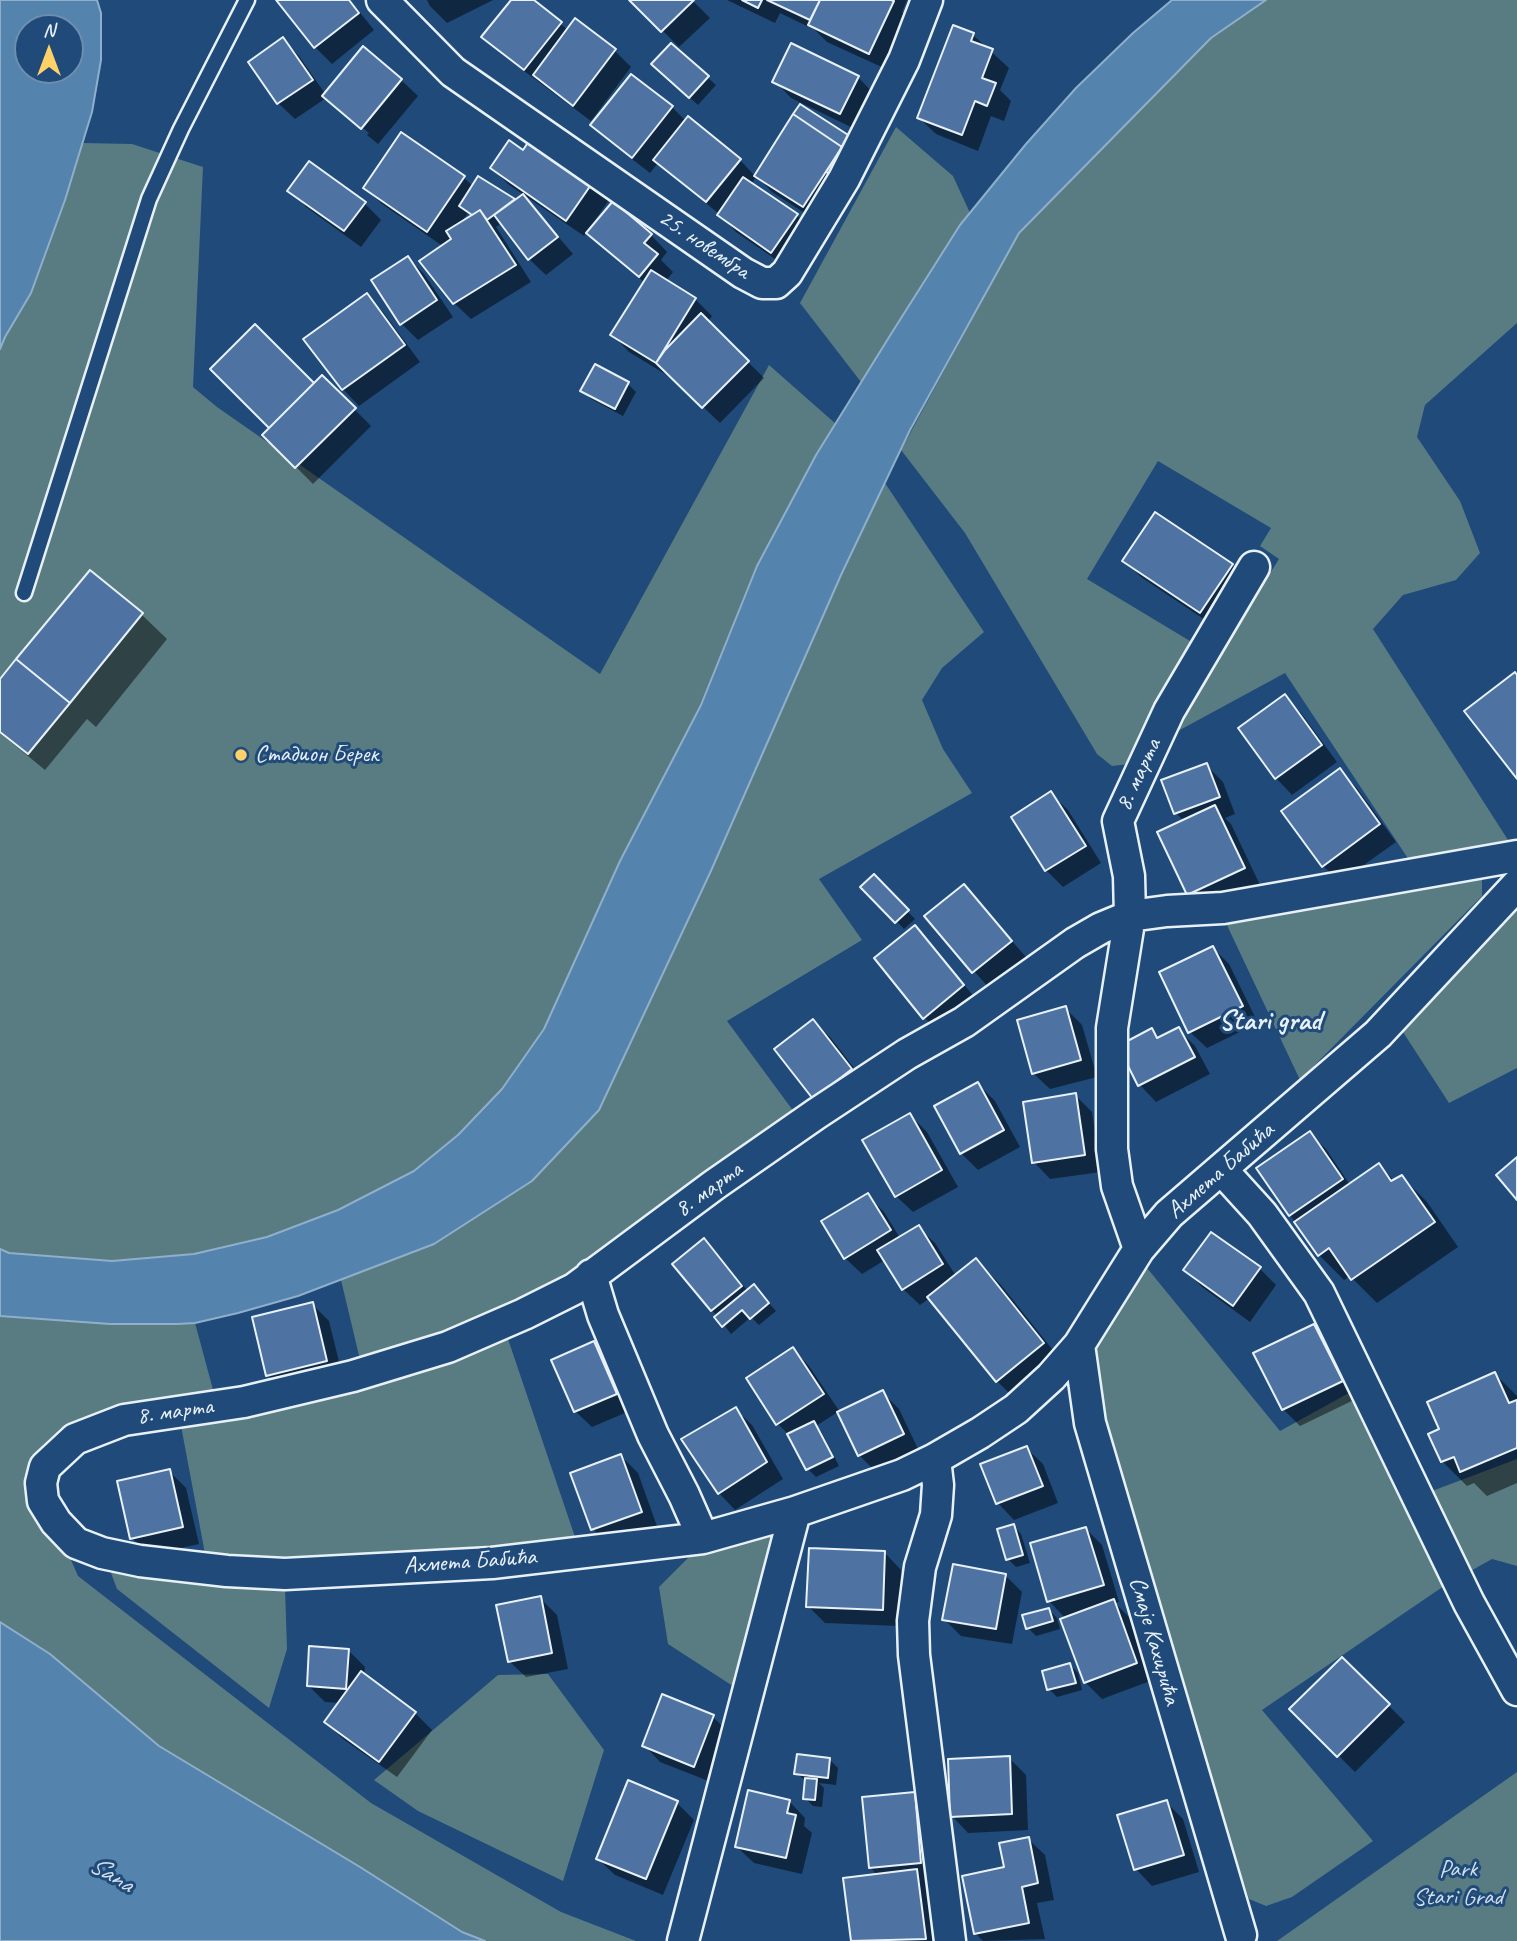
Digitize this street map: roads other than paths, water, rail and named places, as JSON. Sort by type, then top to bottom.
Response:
[{"type":"street","name":"25. новембра","points":[[382,0],[453,72],[743,274],[762,283],[776,283],[787,273],[844,179],[904,60],[927,0]]},
{"type":"street","name":"8. марта","points":[[140,1561],[102,1553],[76,1543],[43,1501],[41,1483],[45,1467],[75,1439],[124,1420],[244,1402],[353,1376],[448,1347],[524,1314],[574,1289],[714,1185],[816,1114],[964,1022],[1075,943],[1130,916],[1129,876],[1118,821],[1169,711],[1254,567]]},
{"type":"street","points":[[1139,1249],[1117,1186],[1112,1149],[1112,1028],[1130,916],[1223,908],[1517,856]]},
{"type":"street","name":"Ахмета Бабића","points":[[140,1561],[227,1571],[285,1574],[492,1563],[703,1538],[795,1512],[902,1475],[935,1459],[1016,1409],[1051,1377],[1079,1345],[1139,1249],[1169,1214],[1378,1034],[1517,885]]},
{"type":"street","points":[[1222,1170],[1262,1214],[1319,1293],[1469,1603],[1517,1690]]},
{"type":"street","points":[[592,1275],[603,1315],[648,1423],[703,1538]]},
{"type":"street","name":"Смaје Кахирића","points":[[1079,1345],[1090,1423],[1241,1935]]},
{"type":"street","points":[[935,1459],[938,1485],[936,1515],[920,1567],[914,1621],[914,1655],[950,1941]]},
{"type":"street","points":[[683,1941],[795,1512]]},
{"type":"lane","points":[[24,593],[149,199],[181,129],[247,0]]},
{"type":"water","points":[[0,0],[97,0],[101,13],[101,60],[92,112],[65,200],[31,293],[0,349]]},
{"type":"water","points":[[1172,0],[1266,0],[1211,38],[1019,233],[910,430],[841,575],[710,873],[599,1110],[532,1181],[434,1244],[298,1296],[195,1323],[110,1324],[0,1316],[0,1249],[9,1253],[112,1261],[194,1254],[267,1237],[338,1210],[414,1171],[458,1135],[502,1089],[544,1029],[620,861],[701,705],[757,566],[816,455],[960,225],[1076,88]]},
{"type":"water","name":"Sana","points":[[0,1622],[50,1654],[159,1746],[462,1932],[485,1941],[0,1941]]},
{"type":"place","name":"Стадион Берек","points":[[241,755]]},
{"type":"district","name":"Stari grad","points":[[1270,1022]]},
{"type":"park label","name":"Park Stari Grad","points":[[1458,1884]]}]
